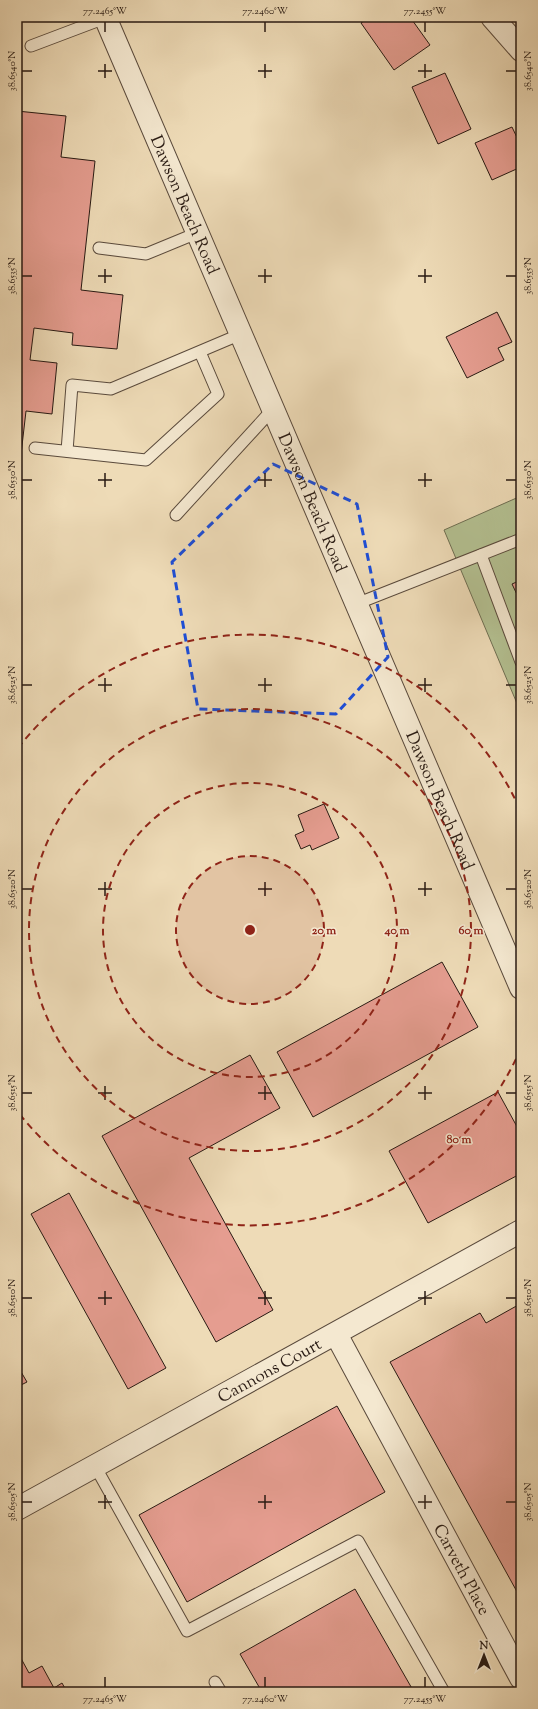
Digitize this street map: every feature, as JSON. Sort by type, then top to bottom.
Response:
[{"type":"street","name":"Dawson Beach Road","points":[[105,17],[521,988]]},
{"type":"street","points":[[492,17],[521,50]]},
{"type":"street","name":"Cannons Court","points":[[17,1509],[521,1231]]},
{"type":"street","name":"Carveth Place","points":[[336,1334],[521,1678]]},
{"type":"lane","points":[[31,46],[105,17]]},
{"type":"lane","points":[[99,248],[146,254],[197,233]]},
{"type":"lane","points":[[67,451],[72,385],[110,390],[241,334]]},
{"type":"lane","points":[[35,448],[146,460],[218,394],[200,352]]},
{"type":"lane","points":[[176,515],[273,409]]},
{"type":"lane","points":[[356,604],[521,539]]},
{"type":"lane","points":[[481,555],[521,662]]},
{"type":"lane","points":[[95,1466],[187,1631],[358,1541],[444,1692]]},
{"type":"highlighted area","points":[[273,464],[357,504],[388,657],[336,714],[198,709],[172,562]]},
{"type":"green space","points":[[521,496],[521,713],[444,530]]},
{"type":"building","points":[[370,17],[410,17],[430,45],[394,70],[361,23]]},
{"type":"building","points":[[445,73],[471,129],[438,144],[412,87]]},
{"type":"building","points":[[17,111],[66,116],[61,157],[95,161],[81,290],[123,295],[117,349],[72,345],[73,333],[34,328],[30,360],[57,363],[52,414],[26,411],[17,489]]},
{"type":"building","points":[[512,127],[521,146],[521,167],[492,180],[475,143]]},
{"type":"building","points":[[497,312],[512,342],[498,348],[504,360],[467,378],[446,337]]},
{"type":"building","points":[[521,580],[521,603],[512,584]]},
{"type":"building","points":[[324,804],[339,838],[312,850],[310,845],[301,849],[295,835],[304,831],[298,815]]},
{"type":"building","points":[[442,962],[478,1027],[313,1117],[277,1052]]},
{"type":"building","points":[[250,1055],[280,1108],[189,1158],[273,1310],[216,1342],[102,1136]]},
{"type":"building","points":[[498,1092],[521,1134],[520,1174],[428,1223],[389,1151]]},
{"type":"building","points":[[69,1193],[166,1368],[128,1389],[31,1214]]},
{"type":"building","points":[[520,1304],[521,1599],[390,1362],[480,1313],[486,1323]]},
{"type":"building","points":[[17,1365],[27,1382],[17,1387]]},
{"type":"building","points":[[337,1406],[385,1492],[187,1602],[139,1515]]},
{"type":"building","points":[[355,1589],[414,1692],[262,1692],[240,1654]]},
{"type":"building","points":[[17,1651],[29,1673],[42,1666],[54,1688],[62,1683],[67,1692],[17,1692]]}]
